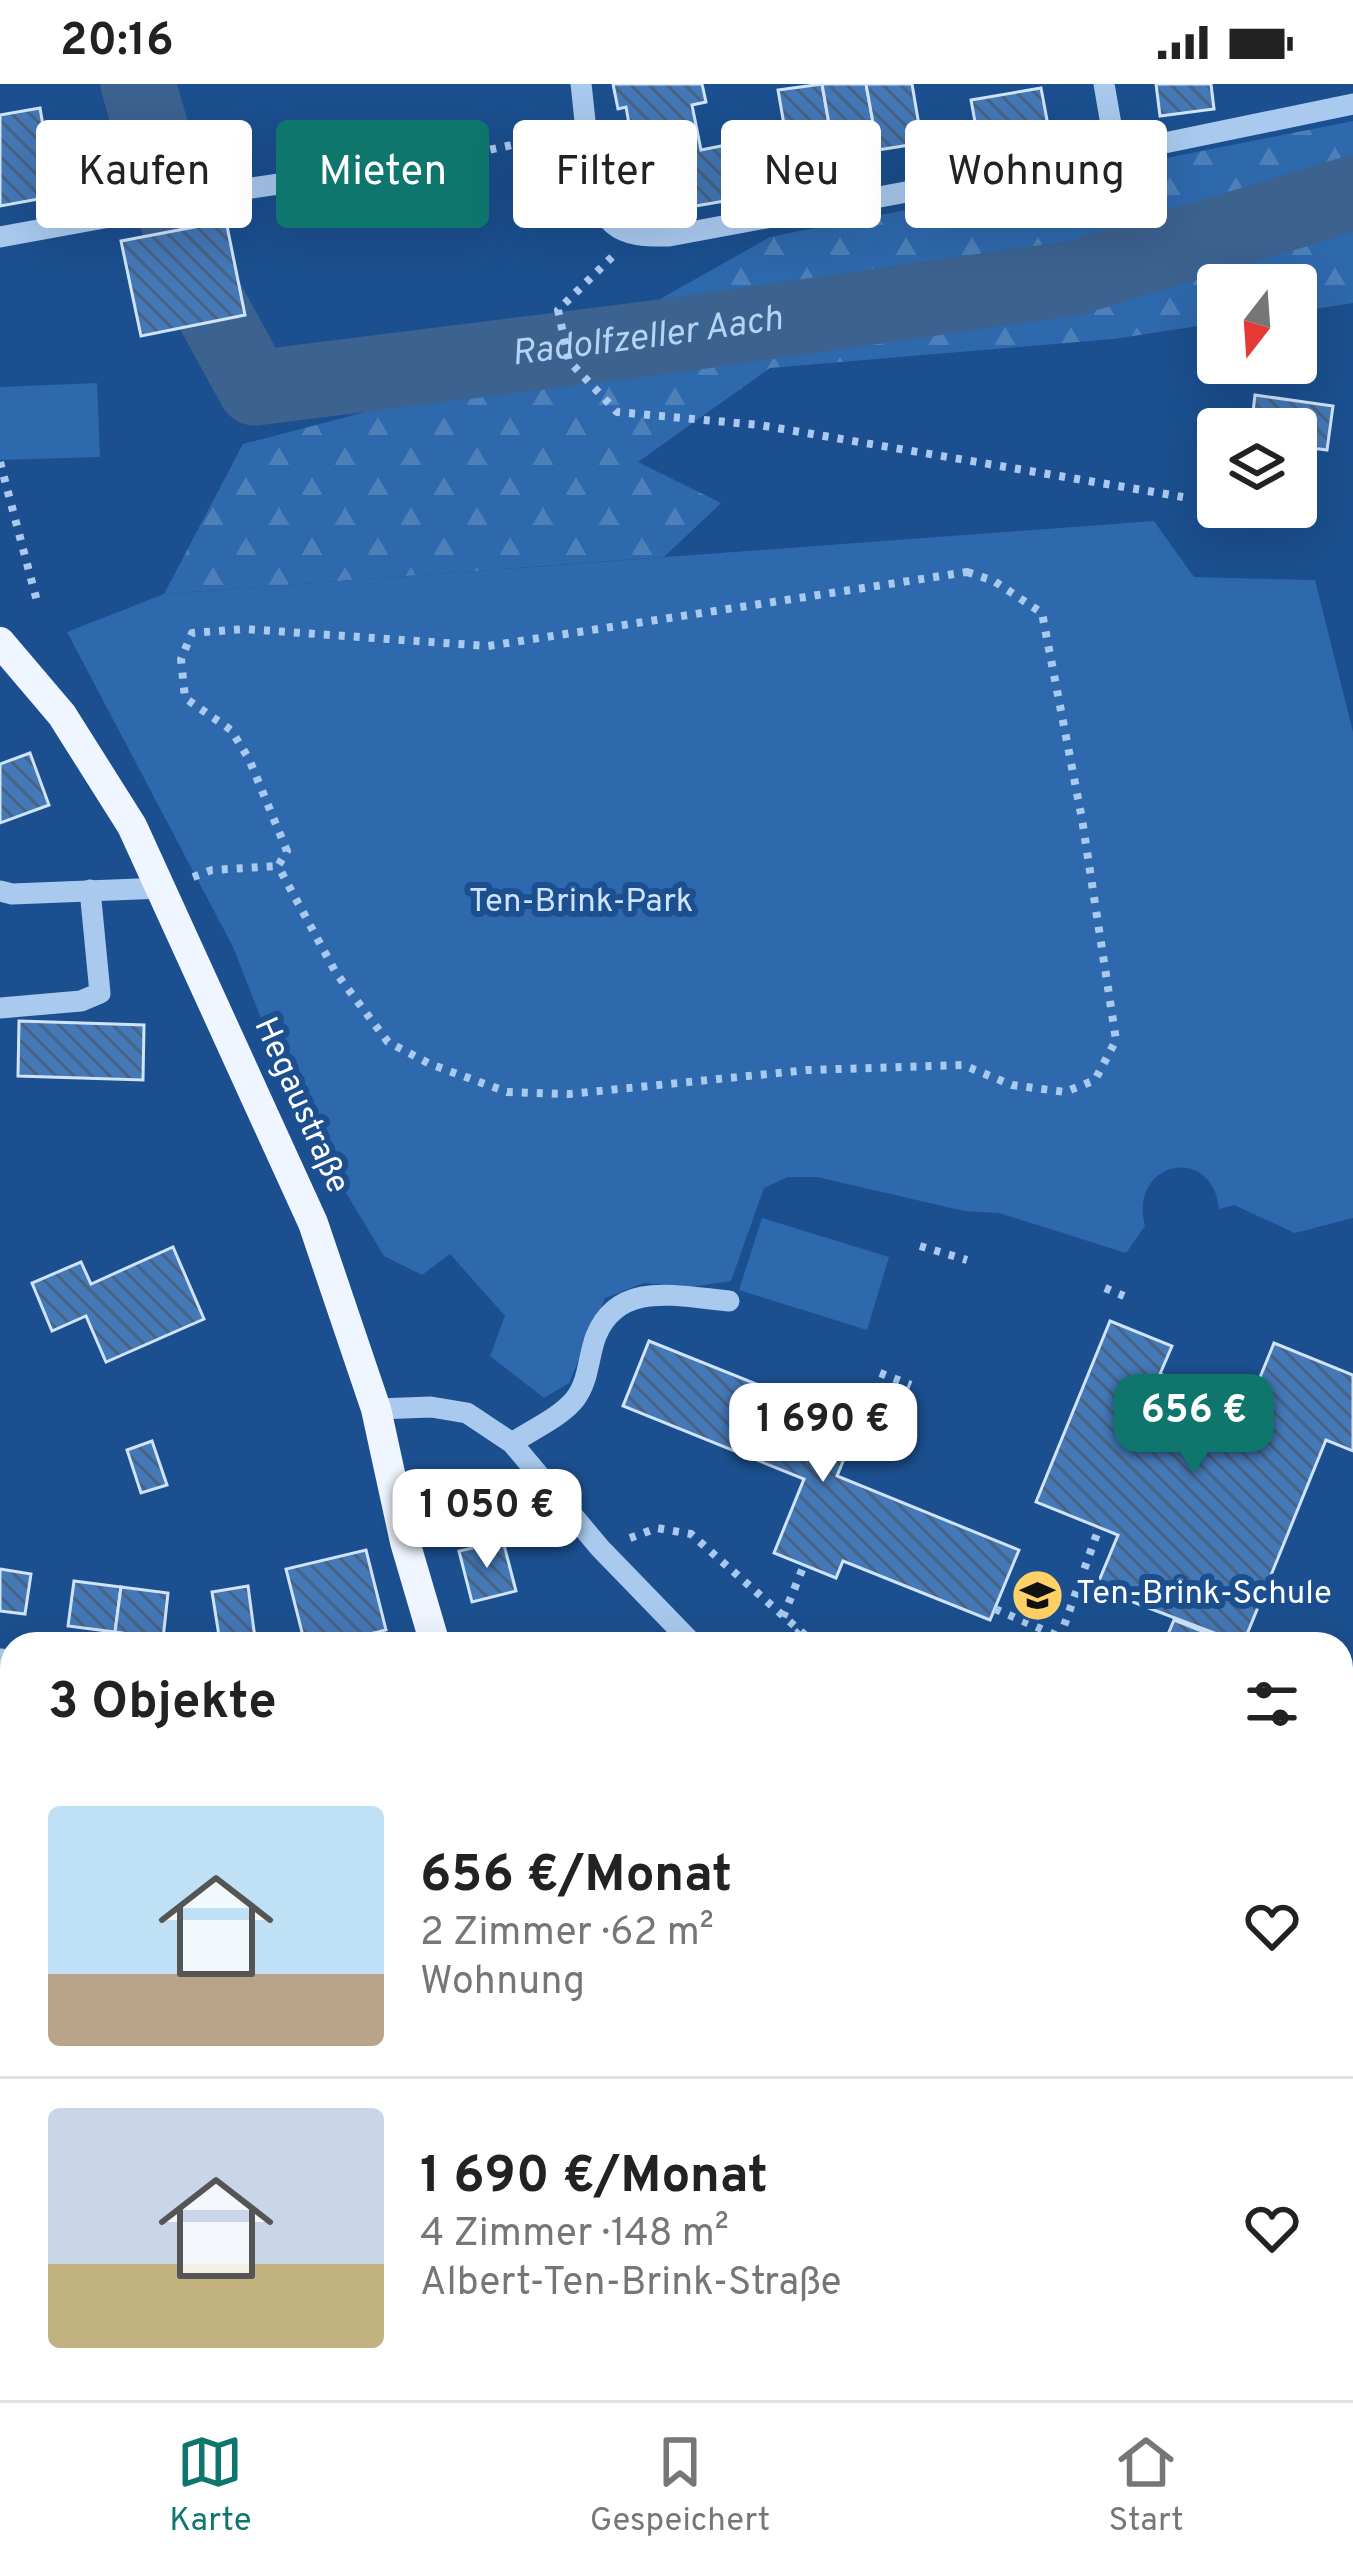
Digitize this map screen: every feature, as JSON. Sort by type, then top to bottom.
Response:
[{"type":"main road","name":"Hegaustraße","points":[[0,642],[62,715],[132,826],[313,1223],[376,1408],[405,1542],[431,1632]]},
{"type":"street","points":[[581,84],[587,120]]},
{"type":"street","points":[[1104,84],[1111,120]]},
{"type":"street","points":[[1167,143],[1353,104]]},
{"type":"street","points":[[0,237],[276,184]]},
{"type":"street","points":[[621,228],[634,235],[669,236],[905,192]]},
{"type":"street","points":[[0,891],[163,887]]},
{"type":"street","points":[[0,1008],[81,1001],[100,992],[90,890]]},
{"type":"street","points":[[512,1443],[574,1402],[597,1335],[612,1308],[640,1294],[729,1301]]},
{"type":"street","points":[[376,1408],[431,1407],[467,1413],[512,1443],[600,1548],[681,1632]]},
{"type":"path","points":[[634,235],[559,310],[569,361],[617,412],[759,425],[1183,497]]},
{"type":"path","points":[[0,462],[38,605]]},
{"type":"path","points":[[967,572],[994,581],[1042,613],[1082,819],[1116,1040],[1095,1080],[1065,1092],[1012,1085],[963,1065],[808,1070],[569,1094],[507,1092],[430,1064],[388,1042],[336,973],[278,866],[287,851],[249,759],[231,730],[185,698],[181,659],[192,634],[244,629],[488,646],[967,572]]},
{"type":"path","points":[[163,887],[212,870],[278,866]]},
{"type":"path","points":[[920,1246],[967,1260]]},
{"type":"path","points":[[1105,1288],[1124,1296]]},
{"type":"path","points":[[880,1373],[911,1385]]},
{"type":"path","points":[[840,1418],[853,1387]]},
{"type":"path","points":[[600,1548],[657,1528],[691,1534],[800,1631]]},
{"type":"path","points":[[1061,1632],[1099,1528]]},
{"type":"path","points":[[784,1617],[803,1565]]},
{"type":"path","points":[[994,1609],[1040,1632]]},
{"type":"green space","points":[[1353,121],[1353,303],[1317,309],[1317,264],[1197,264],[1197,326],[1113,339],[770,368],[638,462],[721,503],[664,557],[164,594],[243,444],[358,414],[639,311],[770,237],[815,228],[881,228],[881,215],[905,210],[905,228],[1167,228],[1167,158]]},
{"type":"green space","points":[[97,383],[100,457],[0,460],[0,387]]},
{"type":"green space","name":"Ten-Brink-Park","points":[[1154,521],[1194,577],[1315,580],[1353,732],[1353,1218],[1295,1233],[1234,1205],[1219,1209],[1203,1175],[1173,1168],[1149,1186],[1143,1204],[1145,1226],[1126,1253],[999,1213],[964,1211],[817,1177],[788,1177],[764,1188],[731,1281],[692,1287],[644,1283],[605,1298],[569,1383],[544,1398],[490,1356],[505,1316],[450,1254],[422,1275],[384,1256],[299,1115],[233,947],[67,632],[164,594]]},
{"type":"green space","points":[[762,1218],[889,1257],[867,1330],[739,1290]]},
{"type":"building","points":[[613,84],[702,84],[706,102],[692,105],[695,120],[628,120],[626,107],[618,109]]},
{"type":"building","points":[[822,84],[828,120],[783,120],[778,90]]},
{"type":"building","points":[[822,84],[866,84],[873,120],[828,120]]},
{"type":"building","points":[[866,84],[912,84],[918,120],[905,120],[905,146],[881,150],[881,120],[873,120]]},
{"type":"building","points":[[1156,84],[1211,84],[1214,109],[1160,116]]},
{"type":"building","points":[[1041,88],[1047,120],[975,120],[971,100]]},
{"type":"building","points":[[40,108],[36,199],[0,206],[0,115]]},
{"type":"building","points":[[697,130],[701,150],[721,146],[721,202],[697,206]]},
{"type":"building","points":[[189,228],[227,228],[245,315],[141,336],[121,241]]},
{"type":"building","points":[[1255,395],[1333,406],[1327,450],[1317,449],[1317,408],[1253,408]]},
{"type":"building","points":[[30,753],[49,805],[0,823],[0,764]]},
{"type":"building","points":[[19,1021],[144,1025],[143,1080],[18,1076]]},
{"type":"building","points":[[173,1247],[204,1319],[106,1362],[86,1316],[52,1331],[32,1283],[81,1262],[91,1284]]},
{"type":"building","points":[[1110,1321],[1172,1346],[1160,1374],[1247,1409],[1274,1343],[1353,1375],[1353,1451],[1326,1440],[1248,1632],[1212,1632],[1096,1588],[1118,1535],[1036,1502]]},
{"type":"building","points":[[649,1341],[858,1425],[837,1476],[1019,1550],[990,1620],[843,1561],[836,1578],[774,1553],[804,1479],[623,1406]]},
{"type":"building","points":[[152,1441],[167,1485],[141,1493],[127,1450]]},
{"type":"building","points":[[503,1541],[516,1591],[472,1602],[459,1551]]},
{"type":"building","points":[[366,1550],[386,1630],[302,1632],[286,1569]]},
{"type":"building","points":[[0,1569],[31,1574],[25,1614],[0,1611]]},
{"type":"building","points":[[74,1581],[121,1587],[115,1632],[68,1626]]},
{"type":"building","points":[[248,1586],[254,1632],[218,1632],[212,1592]]},
{"type":"building","points":[[121,1587],[168,1593],[164,1632],[115,1632]]},
{"type":"building","points":[[1174,1620],[1204,1632],[1169,1632]]},
{"type":"waterway","name":"Radolfzeller Aach","points":[[138,84],[194,277],[255,388],[1074,278],[1353,193]]},
{"type":"place","name":"Ten-Brink-Schule","points":[[1037,1595]]}]
